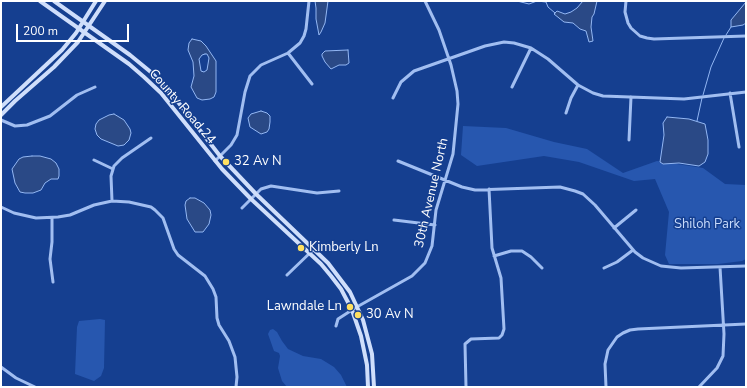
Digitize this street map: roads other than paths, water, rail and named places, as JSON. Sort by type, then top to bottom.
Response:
[{"type":"street","name":"County Road 24","points":[[40,1],[129,64],[147,79],[161,93],[215,161],[251,199],[310,253],[331,276],[355,308],[365,351],[368,387]]},
{"type":"street","name":"County Road 24","points":[[54,1],[130,55],[152,73],[178,102],[220,156],[256,194],[326,260],[340,277],[368,336],[371,348],[374,387]]},
{"type":"street","points":[[1,106],[62,50],[79,28],[96,1]]},
{"type":"street","points":[[1,115],[54,67],[78,42],[105,1]]},
{"type":"street","points":[[215,161],[234,142],[250,76],[260,65],[288,53],[300,43],[306,29],[309,1]]},
{"type":"street","name":"30th Avenue North","points":[[336,326],[338,319],[355,308],[404,282],[419,270],[429,255],[432,246],[438,202],[453,154],[458,104],[455,78],[449,58],[440,30],[426,1]]},
{"type":"street","points":[[626,1],[626,18],[631,28],[640,36],[654,39],[746,36]]},
{"type":"street","points":[[393,98],[401,82],[414,71],[494,44],[514,43],[531,48],[545,56],[578,85],[593,93],[603,96],[689,99],[746,92]]},
{"type":"street","points":[[512,87],[531,48]]},
{"type":"street","points":[[288,53],[312,84]]},
{"type":"street","points":[[566,113],[571,98],[578,85]]},
{"type":"street","points":[[1,120],[15,126],[22,126],[32,123],[50,116],[77,95],[95,87]]},
{"type":"street","points":[[730,93],[739,147]]},
{"type":"street","points":[[629,140],[631,97]]},
{"type":"street","points":[[112,201],[111,176],[114,166],[122,158],[151,138]]},
{"type":"street","points":[[94,160],[113,169]]},
{"type":"street","points":[[398,161],[468,188],[490,190],[560,187],[575,191],[589,199],[633,250],[652,263],[666,267],[681,268],[746,266]]},
{"type":"street","points":[[242,208],[261,190],[271,186],[317,193],[339,191]]},
{"type":"street","points":[[466,387],[465,347],[467,342],[471,339],[495,339],[502,336],[504,329],[501,278],[492,245],[490,190]]},
{"type":"street","points":[[1,207],[24,216],[36,218],[52,218],[70,215],[98,204],[112,201],[130,202],[151,207],[155,210],[163,218],[174,249],[178,255],[182,260],[200,271],[210,282],[216,297],[216,314],[219,325],[228,341],[234,357],[237,387]]},
{"type":"street","points":[[614,228],[636,210]]},
{"type":"street","points":[[52,218],[50,259],[53,282]]},
{"type":"street","points":[[394,220],[434,225]]},
{"type":"street","points":[[286,275],[314,249]]},
{"type":"street","points":[[604,268],[618,262],[633,250]]},
{"type":"street","points":[[494,256],[511,251],[522,251],[527,253],[542,268]]},
{"type":"street","points":[[699,387],[721,362],[724,349],[720,267]]},
{"type":"street","points":[[606,387],[605,364],[608,350],[617,337],[623,333],[638,329],[746,324]]},
{"type":"street","points":[[1,367],[16,378],[35,387]]},
{"type":"waterway","points":[[517,1],[529,4],[537,1],[546,2],[548,7],[555,13]]},
{"type":"waterway","points":[[726,35],[731,27]]},
{"type":"waterway","points":[[703,95],[711,67],[724,38]]},
{"type":"waterway","points":[[697,121],[702,98]]},
{"type":"place","name":"32 Av N","points":[[226,162]]},
{"type":"place","name":"Kimberly Ln","points":[[301,248]]},
{"type":"place","name":"Lawndale Ln","points":[[350,307]]},
{"type":"place","name":"30 Av N","points":[[358,315]]},
{"type":"park label","name":"Shiloh Park","points":[[707,225]]}]
